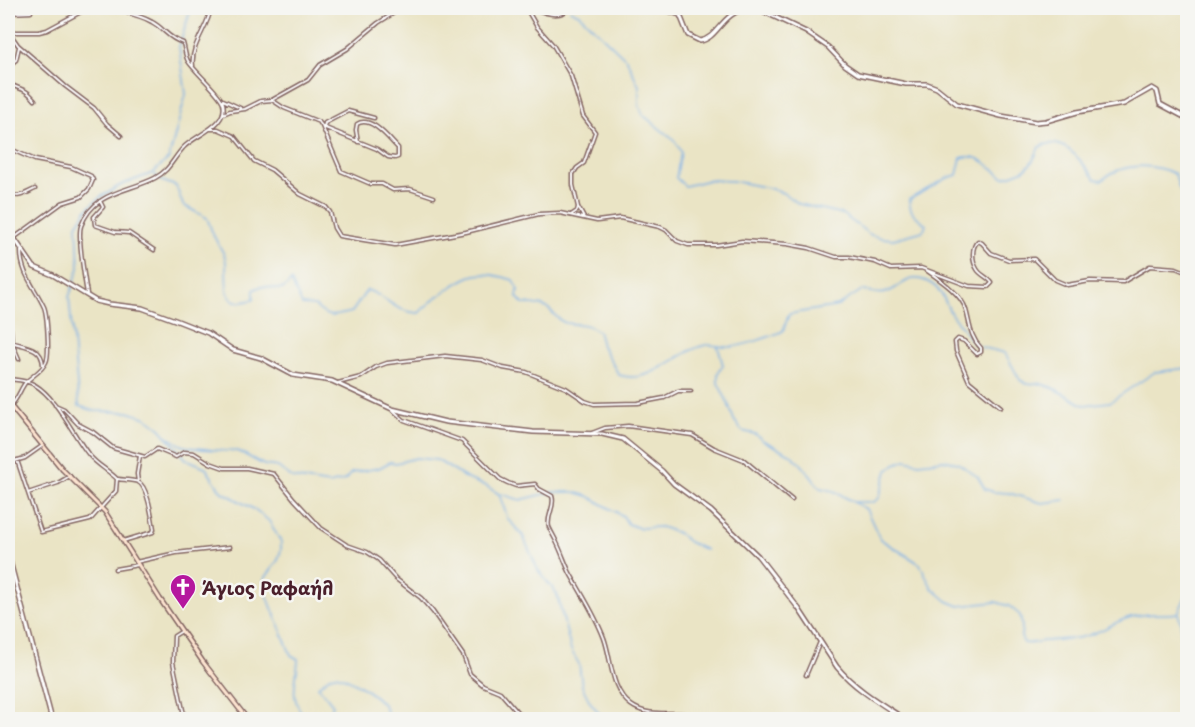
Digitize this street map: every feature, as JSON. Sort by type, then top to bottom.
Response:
[{"type":"main road","points":[[9,405],[101,509],[182,631],[248,720]]},
{"type":"street","points":[[8,32],[46,30],[88,8]]},
{"type":"street","points":[[106,8],[151,21],[173,40],[183,43],[187,58],[221,98],[242,109]]},
{"type":"street","points":[[193,66],[196,46],[211,8]]},
{"type":"street","points":[[87,296],[80,231],[86,218],[100,201],[120,190],[157,178],[172,165],[184,147],[210,129],[222,115],[261,101],[272,100],[309,80],[320,65],[338,56],[378,23],[402,8]]},
{"type":"street","points":[[526,8],[537,27],[553,45],[571,76],[583,116],[595,132],[584,164],[573,174],[578,207],[584,218]]},
{"type":"street","points":[[534,8],[559,14],[569,8]]},
{"type":"street","points":[[660,8],[680,15],[688,35],[700,41],[708,38],[731,14],[749,8]]},
{"type":"street","points":[[756,8],[797,26],[828,47],[858,74],[906,84],[930,85],[957,104],[967,108],[1043,122],[1077,112],[1124,104],[1152,88],[1157,91],[1162,105],[1188,119]]},
{"type":"street","points":[[8,13],[31,12]]},
{"type":"street","points":[[8,32],[19,45],[65,86],[94,108],[121,136]]},
{"type":"street","points":[[8,66],[16,60],[19,45]]},
{"type":"street","points":[[8,83],[24,88],[35,100]]},
{"type":"street","points":[[221,98],[222,115]]},
{"type":"street","points":[[272,100],[284,108],[319,122],[323,126],[358,142],[377,149],[388,157],[398,157],[398,148],[382,132],[367,122],[362,121],[357,124],[358,142]]},
{"type":"street","points":[[323,126],[348,111],[374,118]]},
{"type":"street","points":[[323,126],[341,171],[371,184],[382,184],[393,190],[410,189],[434,196]]},
{"type":"street","points":[[210,129],[218,129],[234,136],[254,161],[272,170],[302,195],[326,207],[331,215],[333,228],[342,238],[395,245],[553,212],[597,221],[620,218],[638,224],[660,227],[677,241],[692,246],[742,241],[772,242],[809,248],[836,257],[849,256],[874,262],[888,268],[924,269],[969,286],[988,287],[992,281],[978,271],[974,258],[974,246],[978,242],[982,243],[991,253],[1010,260],[1034,259],[1055,280],[1065,285],[1090,281],[1123,282],[1150,266],[1176,268],[1188,273]]},
{"type":"street","points":[[8,148],[40,161],[71,167],[91,176],[93,180],[89,189],[81,197],[62,203],[14,238]]},
{"type":"street","points":[[35,189],[18,196],[8,194],[14,238],[21,251],[33,267],[103,303],[142,308],[212,335],[233,350],[261,358],[293,375],[322,378],[338,383],[393,409],[446,422],[533,432],[592,433],[615,436],[629,442],[674,484],[706,507],[767,567],[845,676],[906,720]]},
{"type":"street","points":[[100,201],[103,208],[94,217],[95,225],[115,232],[129,233],[154,250]]},
{"type":"street","points":[[571,215],[577,211],[578,207]]},
{"type":"street","points":[[8,235],[14,238]]},
{"type":"street","points":[[9,405],[19,396],[26,382],[43,367],[48,356],[45,309],[25,276],[21,251]]},
{"type":"street","points":[[924,269],[951,288],[964,306],[969,329],[981,350],[980,353],[976,353],[964,340],[959,339],[955,342],[956,351],[969,381],[1001,407]]},
{"type":"street","points":[[8,319],[12,343],[19,358]]},
{"type":"street","points":[[8,341],[38,350],[43,358],[43,367]]},
{"type":"street","points":[[338,383],[356,378],[387,363],[445,356],[482,360],[503,368],[526,372],[566,388],[585,401],[594,404],[638,403],[664,398],[678,391],[692,392]]},
{"type":"street","points":[[8,379],[26,382],[39,388],[68,422],[91,458],[116,478],[138,482],[142,486],[147,497],[153,532],[123,541]]},
{"type":"street","points":[[55,405],[64,409],[78,424],[89,429],[113,448],[140,456],[148,456],[157,450],[176,457],[186,452],[196,454],[224,468],[247,468],[274,474],[321,528],[346,545],[367,552],[380,560],[396,579],[421,598],[463,656],[470,674],[483,685],[500,692],[524,720]]},
{"type":"street","points":[[393,409],[404,420],[458,439],[504,482],[516,486],[535,483],[539,489],[552,496],[554,501],[549,526],[569,572],[586,598],[597,621],[606,645],[613,676],[623,697],[634,707],[649,713],[695,714],[710,720]]},
{"type":"street","points":[[592,433],[605,428],[628,426],[692,435],[714,448],[744,460],[792,500]]},
{"type":"street","points":[[8,463],[29,455],[43,445]]},
{"type":"street","points":[[138,482],[140,456]]},
{"type":"street","points":[[17,460],[41,532],[90,520],[115,494],[118,484],[116,478]]},
{"type":"street","points":[[28,493],[58,483],[70,476]]},
{"type":"street","points":[[115,569],[176,553],[230,548]]},
{"type":"street","points":[[8,554],[52,720]]},
{"type":"street","points":[[182,631],[174,636],[172,661],[185,720]]},
{"type":"street","points":[[806,675],[820,642]]},
{"type":"waterway","points":[[191,8],[179,47],[186,94],[169,158],[153,173],[121,185],[99,198],[88,208],[77,225],[79,268],[69,297],[79,406],[94,411],[128,412],[147,418],[158,426],[186,459],[205,467],[221,491],[257,511],[269,521],[281,542],[281,550],[278,560],[264,580],[266,593],[291,655],[298,659],[294,690],[300,711],[306,720]]},
{"type":"waterway","points":[[570,10],[579,14],[627,60],[639,86],[639,105],[643,115],[675,141],[681,152],[676,178],[685,186],[709,180],[733,181],[769,188],[783,193],[799,204],[842,214],[871,235],[893,239],[923,231],[926,225],[910,208],[910,199],[947,178],[957,175],[961,158],[979,159],[1004,177],[1027,168],[1039,147],[1056,144],[1072,152],[1095,179],[1102,180],[1118,170],[1137,166],[1166,170],[1175,174],[1179,188],[1188,202]]},
{"type":"waterway","points":[[153,173],[162,181],[176,186],[183,205],[207,218],[225,257],[227,290],[234,301],[254,299],[254,290],[258,288],[281,289],[291,281],[302,305],[315,306],[328,315],[336,316],[352,312],[367,290],[402,310],[419,313],[445,291],[469,277],[479,274],[499,276],[513,280],[518,290],[517,297],[523,304],[536,304],[549,310],[563,322],[585,325],[598,331],[602,346],[619,375],[631,377],[653,372],[695,348],[706,345],[734,347],[778,333],[783,331],[789,314],[838,306],[862,290],[885,293],[909,280],[921,279],[936,288],[942,295],[953,316],[977,345]]},
{"type":"waterway","points":[[718,347],[723,365],[718,373],[718,383],[734,420],[742,431],[755,434],[790,454],[820,488],[834,491],[866,509],[880,539],[920,564],[932,588],[947,601],[959,606],[996,602],[1009,606],[1020,615],[1021,637],[1024,643],[1072,639],[1091,635],[1131,617],[1178,613]]},
{"type":"waterway","points":[[981,347],[1005,353],[1020,380],[1027,384],[1038,383],[1053,388],[1084,405],[1110,402],[1155,372],[1188,368]]},
{"type":"waterway","points":[[167,436],[184,446],[238,451],[264,465],[278,467],[292,478],[329,484],[345,480],[351,473],[379,468],[390,462],[396,463],[416,458],[437,460],[467,479],[499,494],[508,519],[523,536],[538,570],[557,594],[571,650],[579,664],[582,686],[590,702],[605,720]]},
{"type":"waterway","points":[[856,502],[874,502],[879,498],[887,471],[895,464],[906,460],[919,463],[943,460],[958,463],[978,477],[985,489],[1009,493],[1042,503],[1065,500]]},
{"type":"waterway","points":[[501,494],[520,500],[553,492],[574,492],[588,496],[623,516],[628,524],[639,528],[661,527],[678,533],[689,542],[706,550]]},
{"type":"waterway","points":[[1188,592],[1178,613],[1181,623],[1181,650],[1188,655]]},
{"type":"waterway","points":[[327,720],[333,705],[318,686],[334,675],[354,682],[381,702],[385,708],[386,720]]},
{"type":"place","name":"Άγιος Ραφαήλ","points":[[183,610]]}]
